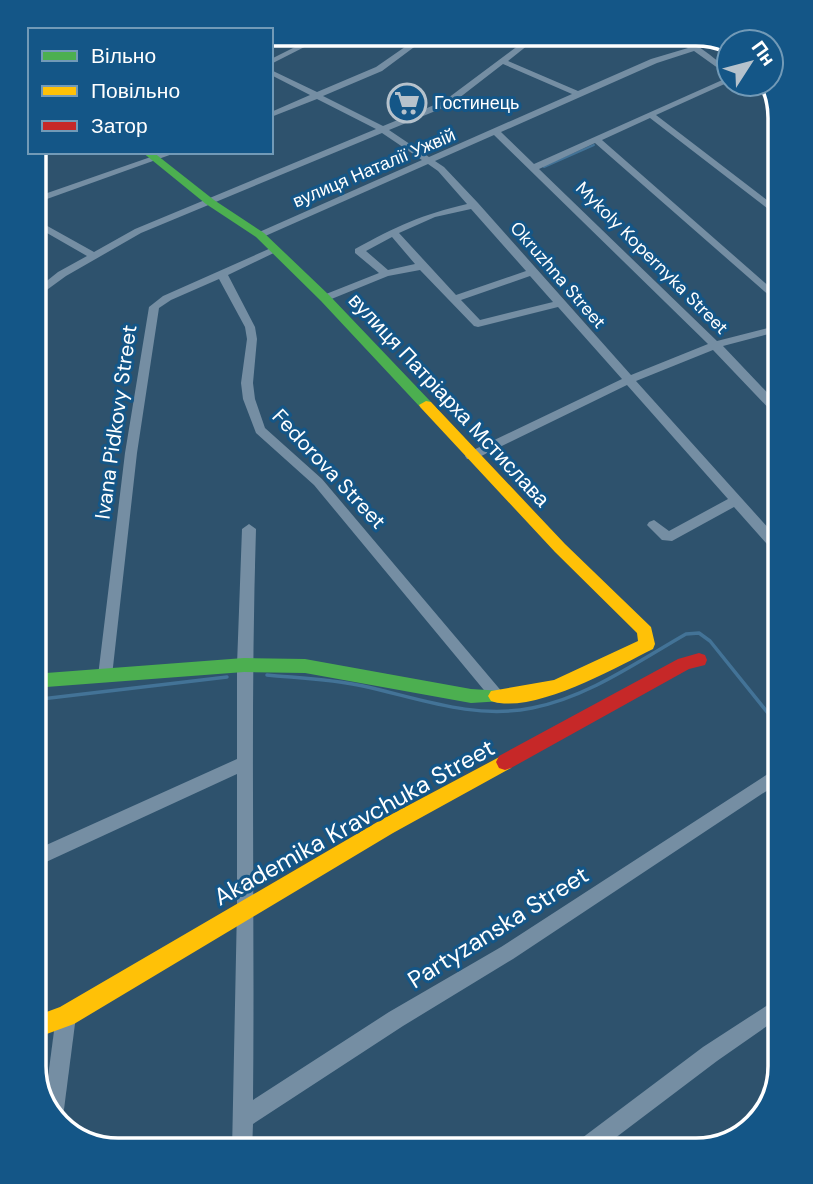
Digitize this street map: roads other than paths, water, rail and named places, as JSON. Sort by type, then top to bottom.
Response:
[{"type":"street","points":[[273,61],[303,46]]},
{"type":"street","points":[[273,114],[379,69],[412,46]]},
{"type":"street","points":[[46,287],[92,255],[138,232],[447,103],[524,46]]},
{"type":"street","points":[[688,46],[715,65]]},
{"type":"street","name":"вулиця Наталії Ужвій","points":[[260,235],[654,61],[694,49]]},
{"type":"street","points":[[504,62],[580,95]]},
{"type":"street","name":"Okruzhna Street","points":[[273,73],[384,130],[432,161],[459,186],[627,381],[768,537]]},
{"type":"street","points":[[535,167],[652,115],[715,83]]},
{"type":"street","points":[[652,115],[768,206]]},
{"type":"street","name":"Mykoly Kopernyka Street","points":[[496,133],[535,167],[768,400]]},
{"type":"street","points":[[597,140],[768,291]]},
{"type":"street","points":[[46,196],[151,156]]},
{"type":"street","name":"вулиця Патріарха Мстислава","points":[[151,156],[210,202],[260,235],[325,298],[471,456],[646,631],[649,638],[637,651],[565,685],[523,697],[498,697]]},
{"type":"street","points":[[385,274],[359,251],[432,215],[475,205]]},
{"type":"street","points":[[46,228],[92,255]]},
{"type":"street","points":[[393,232],[478,324],[560,303]]},
{"type":"street","name":"Ivana Pidkovy Street","points":[[105,676],[131,453],[155,307],[167,298],[275,250]]},
{"type":"street","points":[[325,298],[385,274],[422,266]]},
{"type":"street","points":[[454,299],[532,272]]},
{"type":"street","name":"Fedorova Street","points":[[222,274],[250,327],[252,339],[248,399],[260,430],[317,482],[498,697]]},
{"type":"street","points":[[471,456],[627,381],[715,345],[768,331]]},
{"type":"street","points":[[654,526],[667,537],[672,536],[735,501]]},
{"type":"street","points":[[242,1138],[246,907],[244,665],[249,529]]},
{"type":"street","name":"Akademika Kravchuka Street","points":[[46,1023],[66,1016],[246,907],[684,664],[699,660]]},
{"type":"street","points":[[46,680],[244,665],[305,666],[460,694],[498,697]]},
{"type":"street","points":[[46,854],[246,762]]},
{"type":"street","name":"Partyzanska Street","points":[[242,1119],[396,1019],[508,953],[768,781]]},
{"type":"street","points":[[598,1138],[709,1054],[768,1014]]},
{"type":"street","points":[[55,1102],[66,1016]]},
{"type":"waterway","points":[[544,167],[594,145]]},
{"type":"waterway","points":[[267,675],[351,684],[446,706],[510,711],[532,708],[573,696],[612,677],[686,634],[699,633],[710,641],[768,713]]},
{"type":"waterway","points":[[46,698],[227,677]]},
{"type":"place","name":"Гостинець","points":[[407,103]]}]
